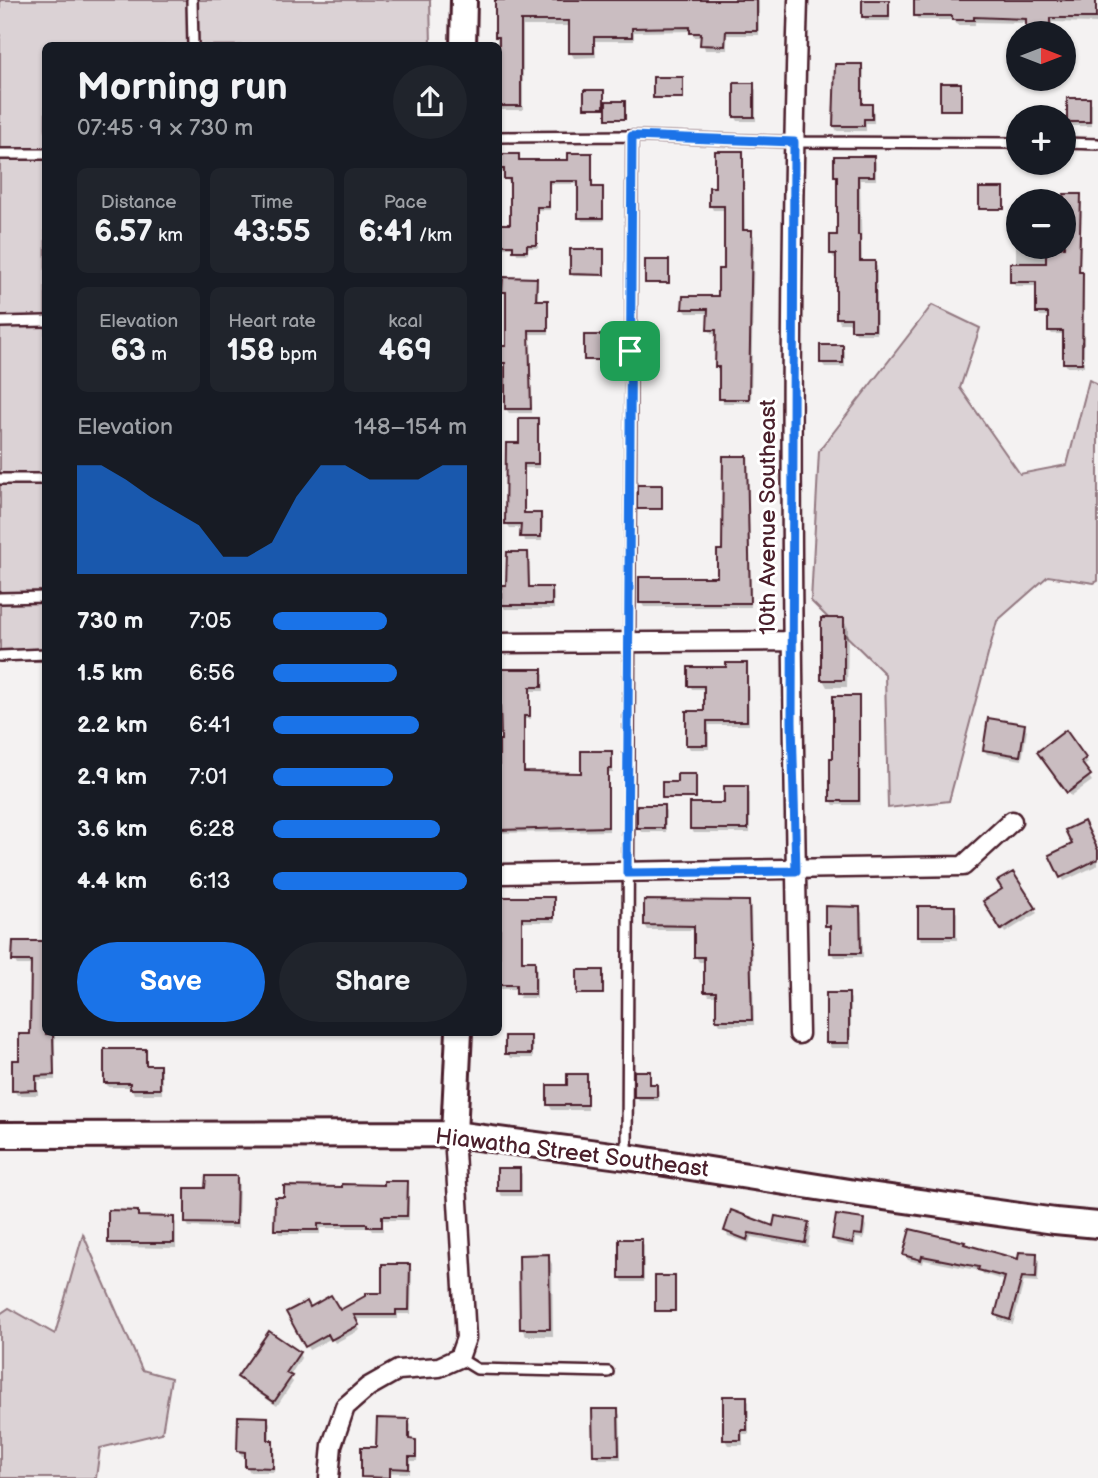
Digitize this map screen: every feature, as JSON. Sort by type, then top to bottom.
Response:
[{"type":"street","points":[[463,42],[464,0]]},
{"type":"street","name":"10th Avenue Southeast","points":[[798,0],[794,142],[792,641],[799,1034]]},
{"type":"street","points":[[502,643],[792,641]]},
{"type":"street","points":[[502,874],[796,871],[963,866],[1012,821]]},
{"type":"street","points":[[329,1478],[332,1445],[345,1407],[368,1387],[398,1370],[439,1367],[459,1358],[466,1338],[454,1134],[459,1036]]},
{"type":"street","name":"Hiawatha Street Southeast","points":[[0,1135],[454,1134],[627,1157],[1055,1222],[1098,1225]]},
{"type":"lane","points":[[192,0],[192,42]]},
{"type":"lane","points":[[627,1157],[632,136]]},
{"type":"lane","points":[[502,137],[632,136],[794,142],[1006,143]]},
{"type":"lane","points":[[1076,143],[1098,144]]},
{"type":"lane","points":[[0,154],[42,154]]},
{"type":"lane","points":[[0,321],[42,321]]},
{"type":"lane","points":[[0,479],[42,479]]},
{"type":"lane","points":[[0,598],[42,597]]},
{"type":"lane","points":[[0,656],[42,654]]},
{"type":"lane","points":[[459,1358],[477,1369],[608,1373]]},
{"type":"shaded area","points":[[0,0],[430,0],[431,42],[42,42],[42,661],[0,661]]},
{"type":"shaded area","points":[[932,305],[980,328],[960,388],[1020,474],[1067,465],[1089,380],[1098,385],[1098,581],[1094,583],[1048,576],[997,621],[949,801],[888,808],[885,674],[811,601],[819,451]]},
{"type":"shaded area","points":[[83,1234],[142,1370],[171,1378],[162,1433],[100,1448],[96,1478],[0,1478],[0,1314],[9,1308],[55,1334]]},
{"type":"building","points":[[495,0],[757,0],[757,31],[726,31],[725,46],[700,45],[701,33],[690,33],[690,27],[632,28],[632,37],[594,37],[594,53],[569,53],[569,21],[521,21],[521,106],[502,106],[502,42],[499,42],[499,37],[495,37]]},
{"type":"building","points":[[862,0],[889,0],[889,17],[862,17]]},
{"type":"building","points":[[914,0],[1096,0],[1096,18],[1026,21],[974,17],[974,20],[952,20],[952,16],[914,16]]},
{"type":"building","points":[[835,64],[862,64],[862,104],[872,104],[872,119],[864,119],[864,126],[833,126]]},
{"type":"building","points":[[653,77],[683,77],[683,98],[653,98]]},
{"type":"building","points":[[734,83],[754,83],[754,117],[734,117]]},
{"type":"building","points":[[940,83],[961,83],[961,110],[940,110]]},
{"type":"building","points":[[584,90],[604,90],[604,108],[584,108]]},
{"type":"building","points":[[1067,98],[1090,98],[1090,122],[1076,122],[1076,105],[1067,105]]},
{"type":"building","points":[[606,101],[625,101],[625,119],[606,119]]},
{"type":"building","points":[[715,151],[743,151],[743,230],[752,230],[749,399],[719,399],[719,367],[715,367],[716,330],[707,330],[708,309],[682,309],[683,296],[718,296],[718,269],[724,269],[724,206],[709,206],[709,187],[715,187]]},
{"type":"building","points":[[568,153],[592,153],[592,187],[603,187],[603,218],[578,218],[578,181],[549,181],[549,207],[537,207],[537,245],[527,245],[527,251],[513,251],[513,245],[502,245],[502,224],[510,224],[510,179],[504,179],[502,154],[519,154],[519,160],[568,160]]},
{"type":"building","points":[[834,156],[874,156],[874,176],[858,176],[858,235],[860,261],[875,261],[875,330],[851,330],[851,318],[836,318],[836,254],[830,254],[830,235],[837,235],[837,176],[834,176]]},
{"type":"building","points":[[979,188],[1004,188],[1004,209],[979,209]]},
{"type":"building","points":[[1076,194],[1081,194],[1079,272],[1083,272],[1082,363],[1063,363],[1063,331],[1048,331],[1048,313],[1036,313],[1036,282],[1010,282],[1010,263],[1046,263],[1046,259],[1076,259]]},
{"type":"building","points":[[570,249],[604,249],[604,275],[570,274]]},
{"type":"building","points":[[645,260],[669,260],[669,283],[645,283]]},
{"type":"building","points":[[503,277],[537,278],[536,300],[548,300],[548,330],[529,330],[531,409],[505,409],[505,363],[502,363],[502,346],[506,346],[506,292],[502,292]]},
{"type":"building","points":[[584,335],[607,335],[607,360],[584,360]]},
{"type":"building","points":[[820,345],[843,345],[843,363],[820,363]]},
{"type":"building","points":[[519,418],[538,418],[538,464],[524,464],[524,513],[541,513],[541,537],[520,537],[521,524],[505,524],[506,443],[519,443]]},
{"type":"building","points":[[723,456],[747,456],[750,603],[639,603],[639,577],[717,577],[717,550],[722,550]]},
{"type":"building","points":[[637,485],[662,485],[662,509],[637,509]]},
{"type":"building","points":[[507,552],[528,552],[529,587],[552,587],[552,605],[502,605],[502,585],[506,585]]},
{"type":"building","points":[[821,618],[844,618],[844,680],[821,680]]},
{"type":"building","points":[[726,663],[747,663],[747,721],[707,721],[707,745],[686,745],[686,711],[704,711],[704,686],[688,686],[688,667],[726,667]]},
{"type":"building","points":[[502,669],[542,669],[542,687],[530,687],[530,716],[524,716],[524,772],[581,773],[581,751],[612,751],[612,769],[608,769],[608,827],[502,830]]},
{"type":"building","points":[[833,696],[859,696],[859,801],[830,801]]},
{"type":"building","points":[[988,718],[1025,724],[1020,756],[983,750]]},
{"type":"building","points":[[1066,730],[1086,758],[1081,762],[1091,775],[1067,793],[1037,752]]},
{"type":"building","points":[[677,774],[696,774],[696,798],[662,798],[662,782],[677,782]]},
{"type":"building","points":[[724,786],[748,786],[748,829],[690,829],[690,803],[724,803]]},
{"type":"building","points":[[637,805],[664,805],[664,828],[637,828]]},
{"type":"building","points":[[1084,821],[1098,850],[1098,859],[1060,878],[1049,855],[1072,844],[1065,830]]},
{"type":"building","points":[[1013,872],[1036,908],[1001,930],[983,901],[1002,889],[997,881]]},
{"type":"building","points":[[502,897],[554,897],[554,918],[522,918],[522,961],[535,961],[535,994],[516,994],[516,985],[502,985]]},
{"type":"building","points":[[644,900],[749,901],[752,1020],[716,1020],[716,992],[704,992],[704,957],[694,957],[694,926],[644,925]]},
{"type":"building","points":[[825,906],[860,907],[861,953],[830,953],[830,926],[825,926]]},
{"type":"building","points":[[918,906],[955,906],[955,936],[918,936]]},
{"type":"building","points":[[13,941],[42,941],[42,1036],[53,1036],[54,1075],[36,1076],[36,1090],[12,1091],[12,1060],[19,1060],[19,1034],[30,1034],[31,961],[12,961]]},
{"type":"building","points":[[577,970],[603,970],[603,994],[577,994]]},
{"type":"building","points":[[826,993],[849,993],[849,1043],[826,1043]]},
{"type":"building","points":[[505,1036],[531,1036],[531,1054],[505,1054]]},
{"type":"building","points":[[104,1049],[146,1049],[146,1065],[160,1065],[160,1089],[130,1089],[130,1083],[104,1083]]},
{"type":"building","points":[[634,1071],[650,1071],[650,1084],[657,1084],[657,1097],[634,1097]]},
{"type":"building","points":[[567,1074],[587,1074],[587,1105],[547,1105],[547,1085],[567,1085]]},
{"type":"building","points":[[497,1168],[520,1168],[520,1191],[497,1191]]},
{"type":"building","points":[[206,1176],[237,1176],[236,1224],[185,1223],[185,1188],[205,1188]]},
{"type":"building","points":[[384,1181],[408,1181],[407,1216],[382,1216],[382,1227],[367,1227],[367,1224],[318,1224],[318,1230],[274,1230],[275,1197],[284,1197],[284,1186],[384,1185]]},
{"type":"building","points":[[108,1210],[138,1211],[138,1216],[174,1217],[174,1243],[108,1243]]},
{"type":"building","points":[[731,1210],[773,1226],[775,1216],[809,1222],[805,1243],[749,1233],[747,1240],[724,1231]]},
{"type":"building","points":[[836,1215],[864,1219],[862,1235],[854,1234],[853,1243],[832,1239]]},
{"type":"building","points":[[910,1229],[965,1242],[964,1244],[1018,1259],[1019,1252],[1037,1253],[1036,1278],[1022,1277],[1010,1320],[995,1315],[1005,1277],[978,1270],[979,1267],[922,1256],[921,1260],[903,1255]]},
{"type":"building","points":[[619,1239],[642,1239],[642,1278],[619,1278]]},
{"type":"building","points":[[549,1254],[550,1329],[520,1329],[519,1255]]},
{"type":"building","points":[[382,1264],[410,1264],[409,1310],[396,1310],[396,1315],[354,1315],[359,1325],[331,1340],[328,1334],[305,1347],[286,1312],[307,1301],[310,1307],[331,1295],[340,1310],[365,1296],[365,1293],[382,1293]]},
{"type":"building","points":[[655,1276],[675,1276],[675,1311],[655,1311]]},
{"type":"building","points":[[269,1331],[300,1352],[286,1373],[292,1376],[274,1402],[237,1377]]},
{"type":"building","points":[[723,1396],[747,1396],[747,1430],[741,1430],[741,1440],[723,1440]]},
{"type":"building","points":[[592,1409],[618,1409],[619,1455],[593,1455]]},
{"type":"building","points":[[238,1416],[268,1417],[268,1440],[273,1440],[273,1468],[245,1467],[245,1452],[237,1451]]},
{"type":"building","points":[[377,1418],[409,1419],[409,1439],[416,1440],[416,1457],[409,1457],[409,1469],[390,1468],[390,1478],[361,1477],[361,1447],[376,1447]]},
{"type":"route","points":[[632,136],[794,142],[792,722],[796,871],[627,873],[630,351],[632,136]]}]
